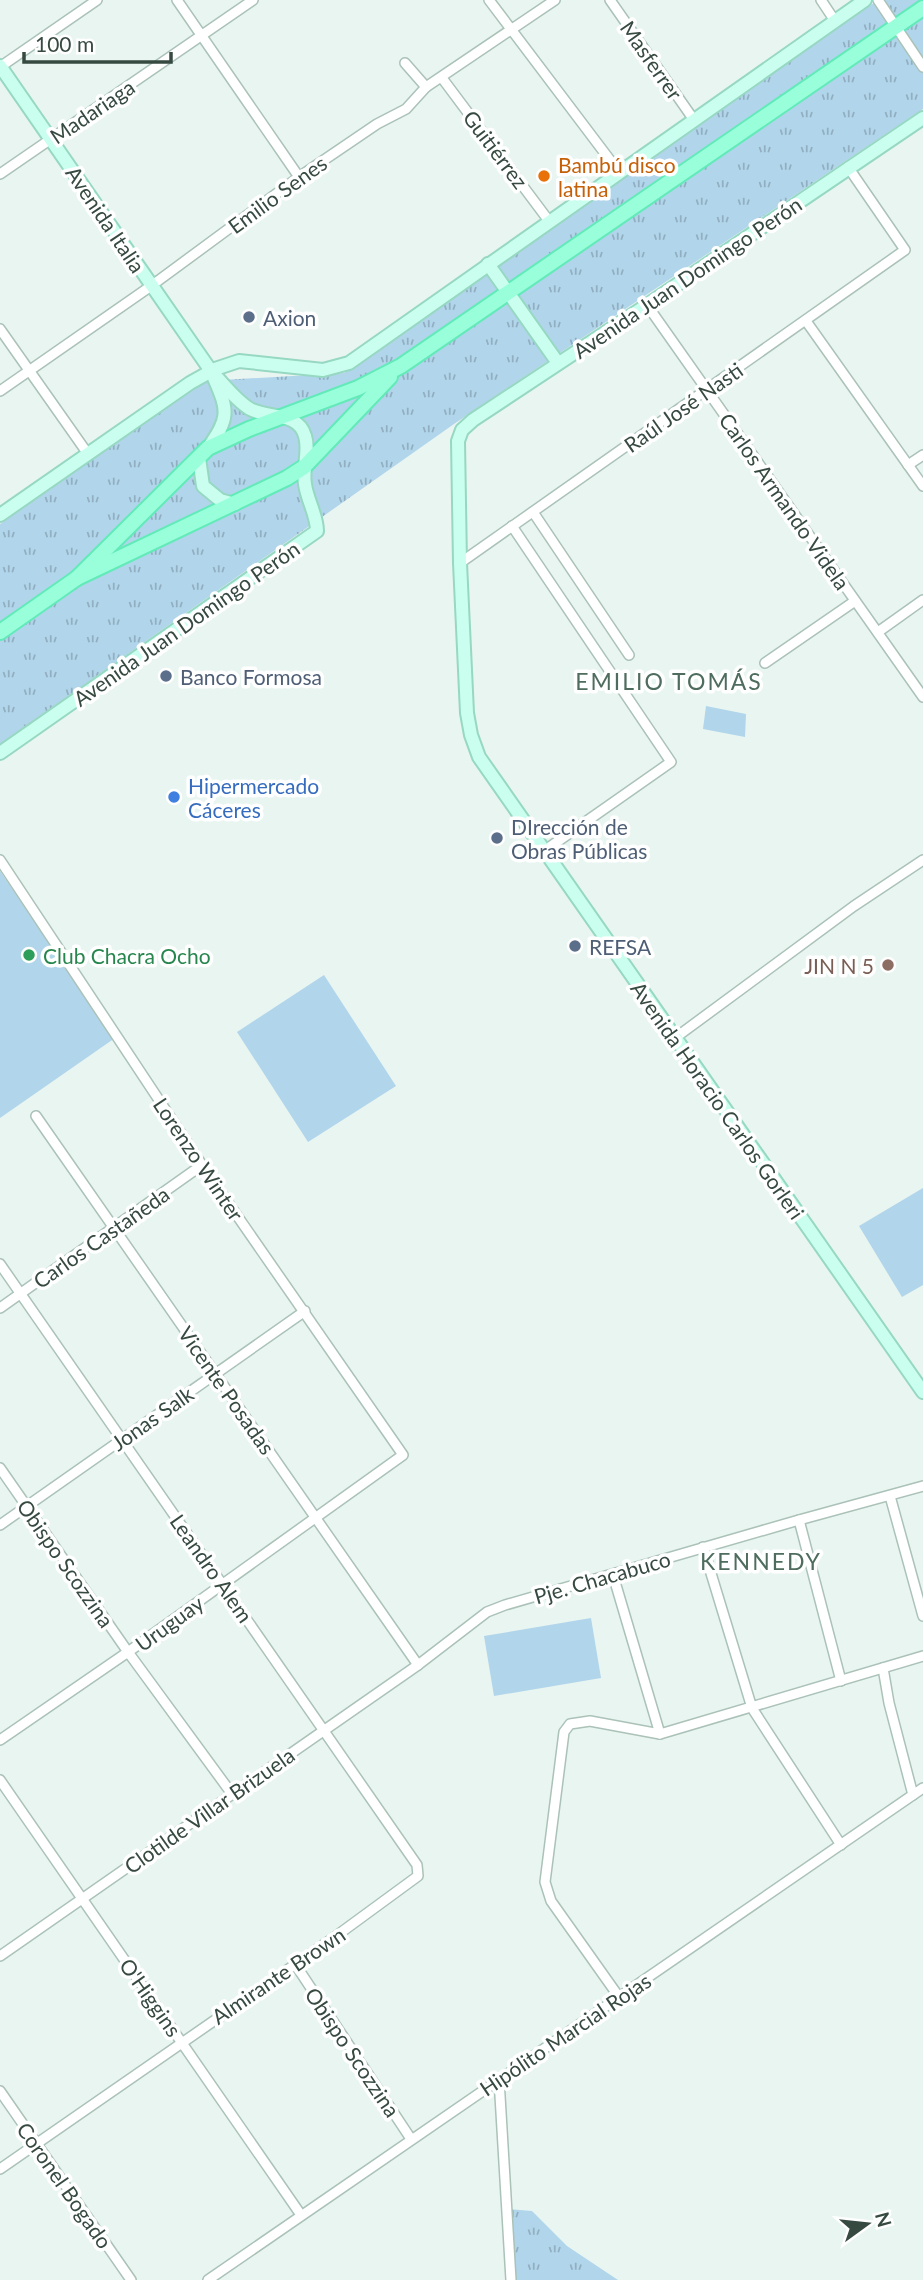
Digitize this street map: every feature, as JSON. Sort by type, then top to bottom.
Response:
[{"type":"main road","points":[[0,515],[211,371],[239,361],[323,370],[349,363],[865,0]]},
{"type":"main road","points":[[0,632],[77,578],[204,453],[250,429],[358,388],[401,366],[923,8]]},
{"type":"main road","name":"Avenida Italia","points":[[0,67],[211,371],[246,406],[254,411],[283,416]]},
{"type":"main road","name":"Avenida Juan Domingo Perón","points":[[458,442],[463,430],[473,420],[923,118]]},
{"type":"main road","points":[[488,264],[558,363]]},
{"type":"main road","points":[[77,578],[234,504],[304,467],[360,405],[401,366]]},
{"type":"main road","name":"Avenida Italia","points":[[204,453],[223,427],[226,416],[225,404],[211,371]]},
{"type":"main road","points":[[283,416],[295,422],[306,438],[304,467]]},
{"type":"main road","name":"Avenida Horacio Carlos Gorleri","points":[[458,442],[467,713],[479,757],[923,1392]]},
{"type":"main road","points":[[204,453],[203,486],[220,500],[234,504]]},
{"type":"main road","name":"Avenida Juan Domingo Perón","points":[[0,753],[317,531],[317,523],[307,497],[304,467]]},
{"type":"street","points":[[0,67],[97,0]]},
{"type":"street","points":[[177,0],[299,177]]},
{"type":"street","name":"Madariaga","points":[[0,174],[253,0]]},
{"type":"street","points":[[489,0],[619,172]]},
{"type":"street","name":"Emilio Senes","points":[[0,391],[151,286],[299,177],[377,124],[406,108],[426,87],[555,0]]},
{"type":"street","name":"Masferrer","points":[[610,0],[694,120]]},
{"type":"street","points":[[821,0],[835,21]]},
{"type":"street","points":[[878,0],[923,67]]},
{"type":"street","points":[[405,64],[426,87]]},
{"type":"street","name":"Guitiérrez","points":[[442,78],[549,221]]},
{"type":"street","name":"Raúl José Nasti","points":[[460,563],[905,250],[848,167]]},
{"type":"street","name":"Carlos Armando Videla","points":[[647,305],[923,698]]},
{"type":"street","points":[[806,321],[923,486]]},
{"type":"street","points":[[0,329],[88,454]]},
{"type":"street","points":[[908,466],[923,455]]},
{"type":"street","points":[[533,512],[629,655]]},
{"type":"street","points":[[512,526],[670,762],[544,851]]},
{"type":"street","points":[[878,632],[923,600]]},
{"type":"street","points":[[765,663],[855,601]]},
{"type":"street","name":"Lorenzo Winter","points":[[0,860],[202,1165],[403,1455]]},
{"type":"street","points":[[675,1038],[854,906],[923,860]]},
{"type":"street","name":"Vicente Posadas","points":[[36,1116],[418,1665]]},
{"type":"street","name":"Carlos Castañeda","points":[[0,1308],[202,1165]]},
{"type":"street","name":"Leandro Alem","points":[[0,1264],[417,1865],[418,1876]]},
{"type":"street","name":"Jonas Salk","points":[[0,1525],[305,1311]]},
{"type":"street","name":"Uruguay","points":[[0,1740],[403,1455]]},
{"type":"street","name":"Obispo Scozzina","points":[[0,1468],[128,1652],[232,1794]]},
{"type":"street","name":"Pje. Chacabuco","points":[[418,1665],[487,1612],[505,1605],[923,1486]]},
{"type":"street","points":[[890,1496],[923,1616]]},
{"type":"street","points":[[799,1520],[841,1681]]},
{"type":"street","points":[[704,1547],[752,1708],[841,1844]]},
{"type":"street","points":[[613,1575],[660,1734]]},
{"type":"street","points":[[619,1997],[551,1901],[545,1882],[564,1732],[570,1724],[590,1721],[660,1734],[923,1656]]},
{"type":"street","name":"Clotilde Villar Brizuela","points":[[0,1956],[418,1665]]},
{"type":"street","points":[[884,1668],[889,1703],[913,1795]]},
{"type":"street","name":"O'Higgins","points":[[0,1780],[302,2215]]},
{"type":"street","name":"Hipólito Marcial Rojas","points":[[208,2280],[923,1788]]},
{"type":"street","name":"Almirante Brown","points":[[0,2169],[418,1876]]},
{"type":"street","name":"Obispo Scozzina","points":[[295,1964],[411,2139]]},
{"type":"street","points":[[499,2079],[511,2280]]},
{"type":"street","name":"Coronel Bogado","points":[[0,2091],[131,2280]]},
{"type":"green space","points":[[878,0],[923,0],[923,109],[454,424],[0,744],[0,524],[205,381],[344,373]]},
{"type":"green space","points":[[706,706],[746,714],[745,737],[703,729]]},
{"type":"green space","name":"Club Chacra Ocho","points":[[0,871],[115,1038],[0,1118]]},
{"type":"green space","points":[[324,975],[396,1086],[308,1142],[237,1032]]},
{"type":"green space","points":[[923,1188],[923,1285],[902,1297],[859,1226]]},
{"type":"green space","points":[[591,1618],[601,1678],[494,1696],[484,1636]]},
{"type":"green space","points":[[507,2209],[532,2211],[567,2246],[618,2280],[511,2280]]},
{"type":"place","name":"Bambú disco latina","points":[[544,176]]},
{"type":"place","name":"Axion","points":[[249,317]]},
{"type":"place","name":"Banco Formosa","points":[[166,676]]},
{"type":"place","name":"Hipermercado Cáceres","points":[[174,797]]},
{"type":"place","name":"DIrección de Obras Públicas","points":[[497,838]]},
{"type":"place","name":"REFSA","points":[[575,946]]},
{"type":"place","name":"Club Chacra Ocho","points":[[29,955]]},
{"type":"place","name":"JIN N 5","points":[[888,965]]},
{"type":"district","name":"EMILIO TOMÁS","points":[[669,681]]},
{"type":"district","name":"KENNEDY","points":[[761,1561]]}]
